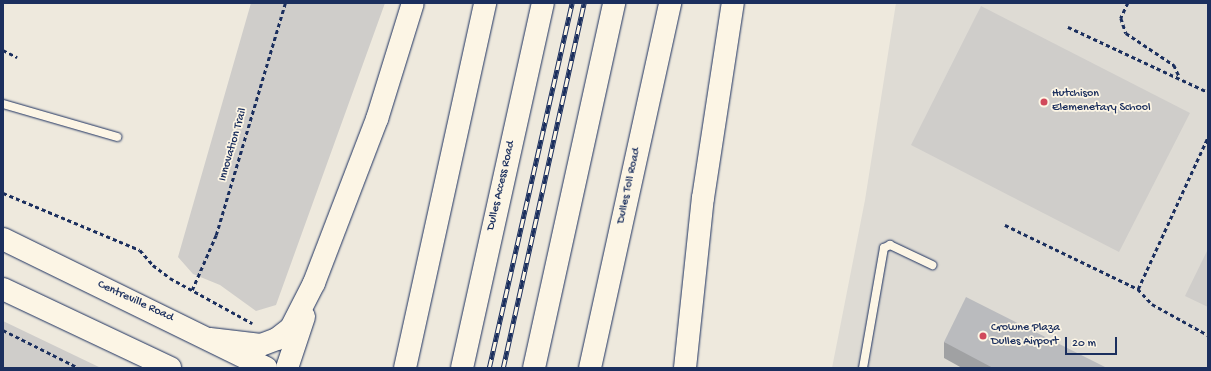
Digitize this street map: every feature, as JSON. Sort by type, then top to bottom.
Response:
[{"type":"main road","points":[[287,368],[314,283],[377,119],[413,3]]},
{"type":"main road","points":[[405,368],[485,3]]},
{"type":"main road","name":"Dulles Access Road","points":[[462,368],[543,3]]},
{"type":"main road","points":[[534,368],[614,3]]},
{"type":"main road","name":"Dulles Toll Road","points":[[590,368],[670,3]]},
{"type":"main road","points":[[685,368],[704,184],[733,3]]},
{"type":"main road","name":"Centreville Road","points":[[3,239],[210,339],[266,368]]},
{"type":"main road","points":[[210,339],[248,346],[277,340],[291,328],[314,283]]},
{"type":"main road","points":[[3,289],[170,368]]},
{"type":"lane","points":[[3,104],[117,137]]},
{"type":"lane","points":[[864,368],[884,248],[890,245],[932,264]]},
{"type":"path","name":"Innovation Trail","points":[[192,290],[216,234],[285,3]]},
{"type":"path","points":[[1128,3],[1121,18],[1126,33],[1174,65],[1180,79]]},
{"type":"path","points":[[1068,27],[1208,92]]},
{"type":"path","points":[[3,50],[17,58]]},
{"type":"path","points":[[1138,289],[1208,137]]},
{"type":"path","points":[[3,194],[140,250],[152,265],[258,330]]},
{"type":"path","points":[[1005,225],[1138,289],[1152,304],[1208,335]]},
{"type":"path","points":[[3,330],[79,368]]},
{"type":"shaded area","points":[[251,3],[385,3],[276,305],[256,311],[220,285],[193,274],[178,257]]},
{"type":"shaded area","name":"Hutchison Elemenetary School","points":[[896,3],[1208,3],[1208,368],[832,368],[865,200]]},
{"type":"shaded area","points":[[981,6],[1190,113],[1119,252],[911,145]]},
{"type":"shaded area","points":[[1208,249],[1208,307],[1185,296]]},
{"type":"shaded area","points":[[3,321],[101,368],[3,368]]},
{"type":"building","points":[[966,297],[1107,368],[993,368],[944,342]]},
{"type":"railway","points":[[489,368],[572,3]]},
{"type":"railway","points":[[503,368],[584,3]]},
{"type":"place","name":"Hutchison Elemenetary School","points":[[1044,102]]},
{"type":"place","name":"Crowne Plaza Dulles Airport","points":[[983,336]]}]
